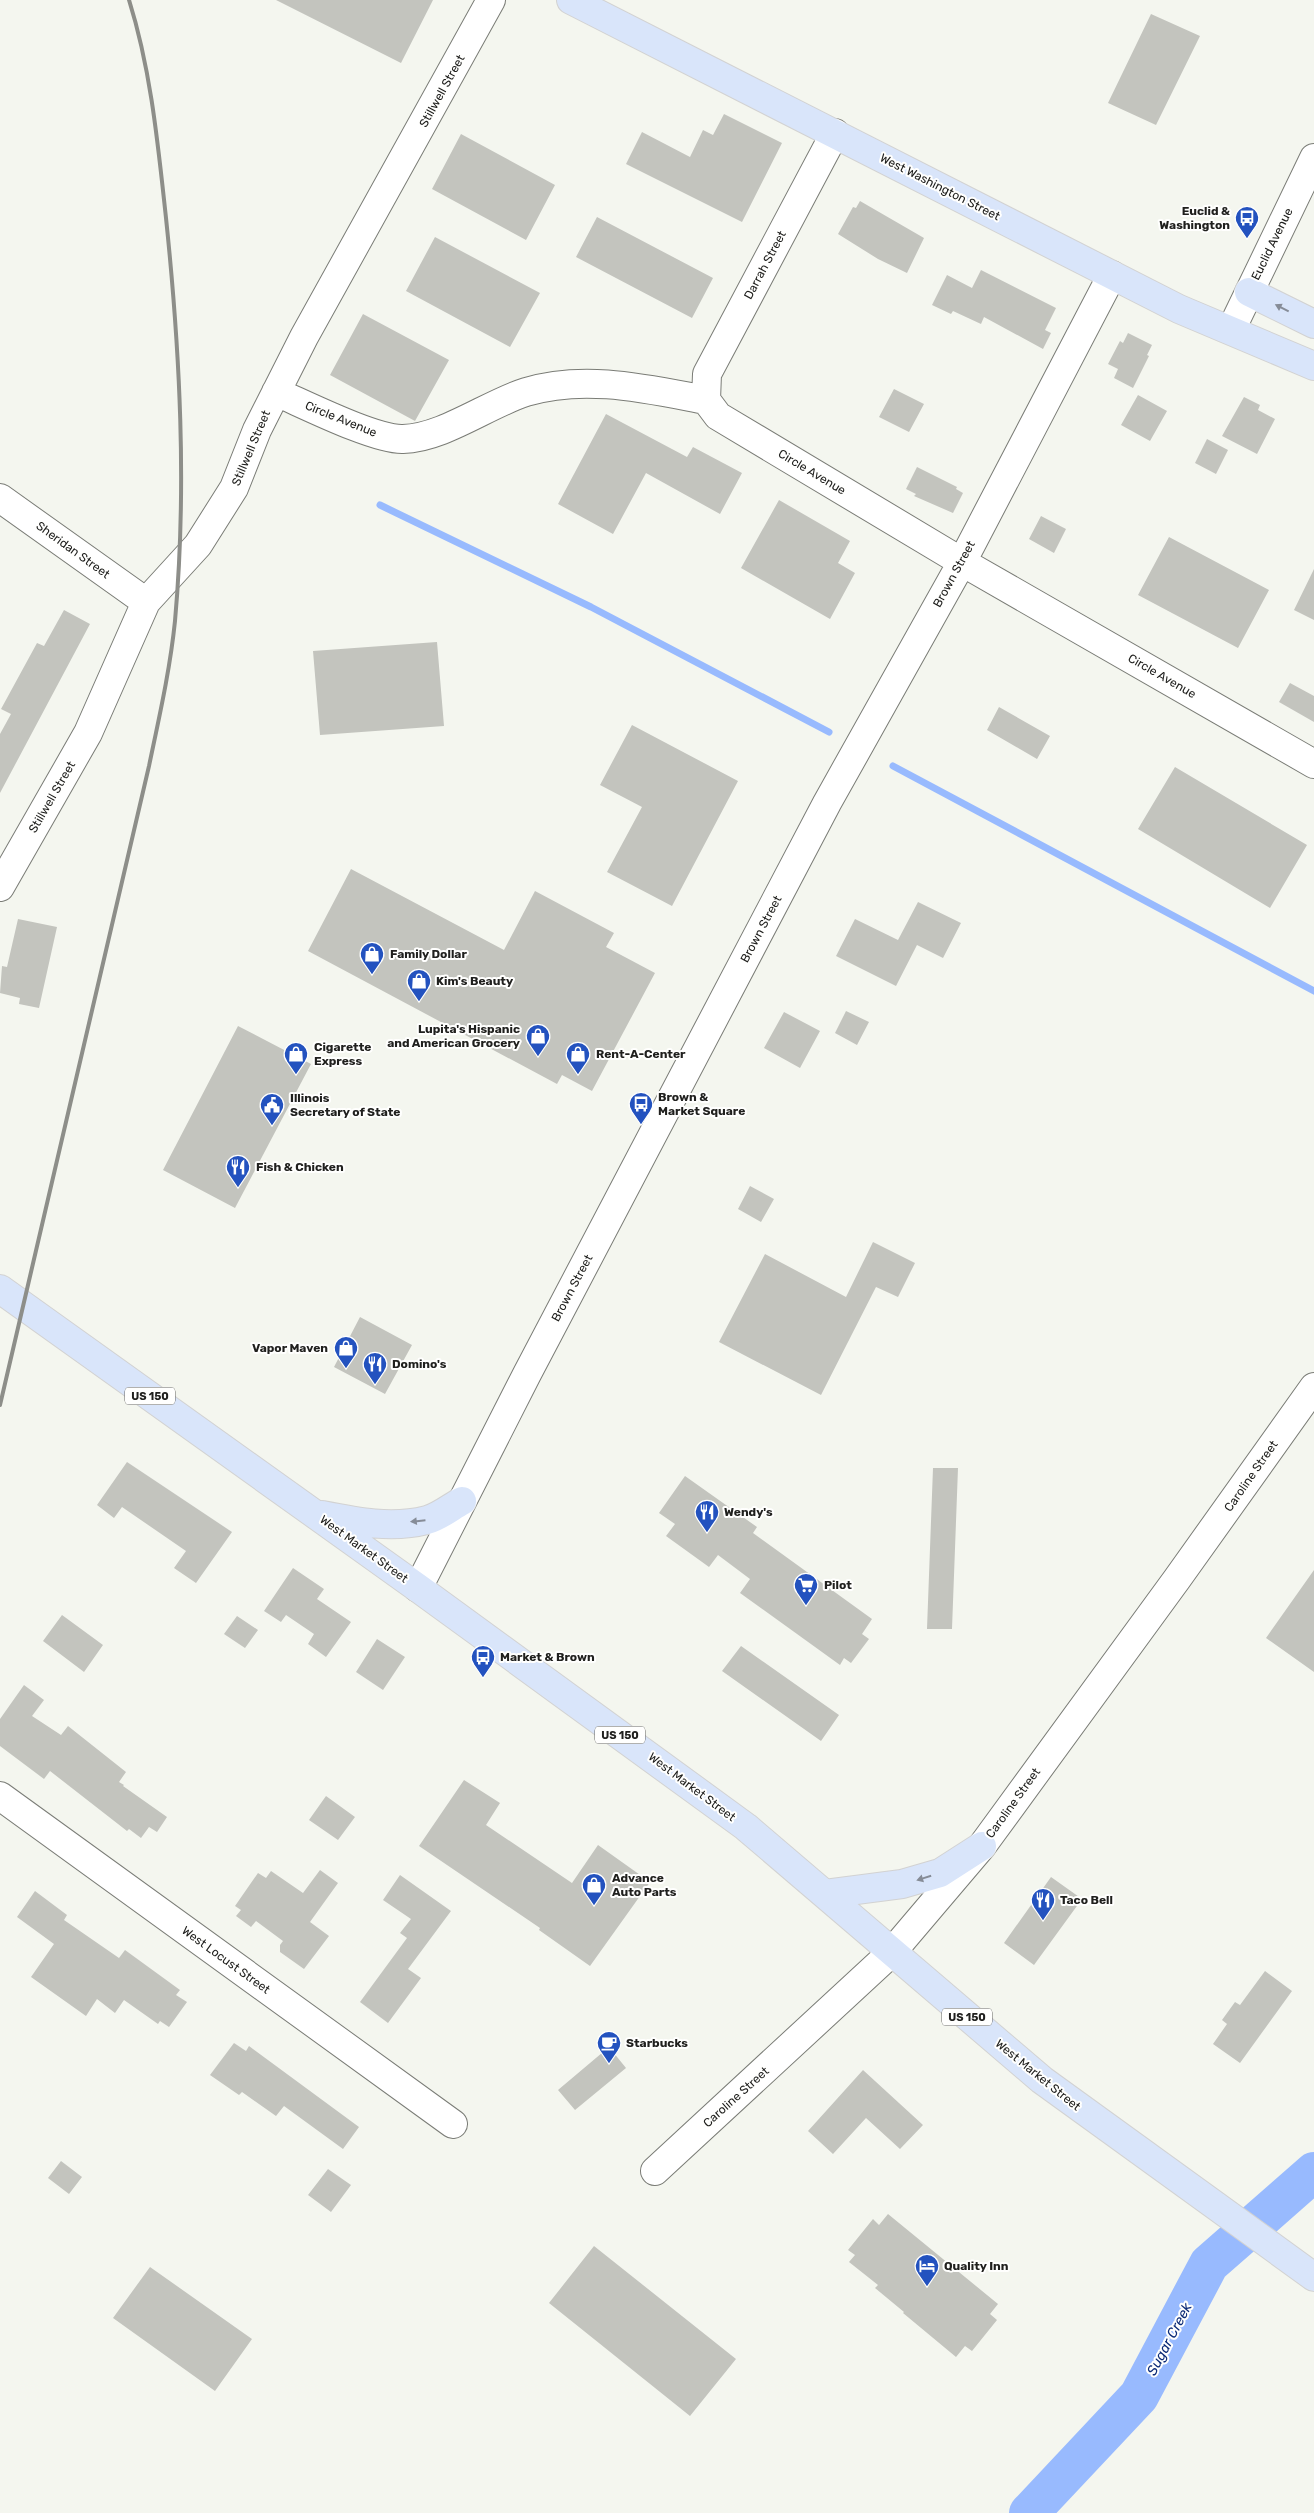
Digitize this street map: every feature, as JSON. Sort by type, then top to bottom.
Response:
[{"type":"main road","name":"West Washington Street","points":[[571,0],[1179,309],[1314,366]]},
{"type":"main road","points":[[1249,292],[1314,324]]},
{"type":"main road","name":"West Market Street","points":[[0,1289],[418,1588],[746,1827],[1042,2080],[1314,2277]]},
{"type":"main road","points":[[312,1512],[371,1525],[394,1524],[428,1520],[462,1501]]},
{"type":"main road","points":[[825,1894],[902,1884],[940,1873],[982,1846]]},
{"type":"street","name":"Stillwell Street","points":[[0,887],[88,733],[146,602],[198,545],[234,488],[257,430],[304,337],[491,0]]},
{"type":"street","name":"Darrah Street","points":[[706,400],[707,374],[835,133]]},
{"type":"street","name":"Euclid Avenue","points":[[1231,330],[1314,158]]},
{"type":"street","name":"Brown Street","points":[[418,1588],[823,812],[962,562],[1112,275]]},
{"type":"street","name":"Circle Avenue","points":[[276,392],[374,434],[402,440],[437,432],[526,392],[565,385],[621,384],[706,400],[718,416],[962,562],[1314,764]]},
{"type":"street","name":"Sheridan Street","points":[[0,498],[146,602]]},
{"type":"street","name":"Caroline Street","points":[[655,2171],[892,1952],[982,1846],[1177,1579],[1314,1387]]},
{"type":"street","name":"West Locust Street","points":[[0,1796],[453,2124]]},
{"type":"building","points":[[276,0],[433,0],[401,63]]},
{"type":"building","points":[[1151,14],[1200,36],[1156,125],[1108,103]]},
{"type":"building","points":[[724,114],[782,143],[742,222],[626,164],[642,132],[690,157],[703,130],[713,135]]},
{"type":"building","points":[[461,134],[555,185],[526,240],[432,189]]},
{"type":"building","points":[[860,201],[924,238],[907,273],[878,259],[838,234],[853,207],[856,208]]},
{"type":"building","points":[[597,217],[713,278],[692,318],[576,257]]},
{"type":"building","points":[[435,237],[540,293],[510,347],[406,291]]},
{"type":"building","points":[[981,270],[1056,308],[1045,330],[1051,333],[1043,349],[984,317],[981,324],[953,311],[951,314],[932,305],[947,275],[972,288]]},
{"type":"building","points":[[363,314],[449,360],[415,421],[330,375]]},
{"type":"building","points":[[1128,333],[1152,345],[1147,355],[1149,356],[1133,388],[1114,378],[1118,369],[1108,364],[1120,341],[1123,343]]},
{"type":"building","points":[[894,389],[924,404],[909,432],[879,417]]},
{"type":"building","points":[[1138,395],[1167,411],[1150,441],[1121,425]]},
{"type":"building","points":[[1244,397],[1260,405],[1258,410],[1275,419],[1257,454],[1222,436]]},
{"type":"building","points":[[606,414],[687,457],[693,447],[742,473],[720,514],[646,473],[613,534],[558,504]]},
{"type":"building","points":[[1207,439],[1228,450],[1216,474],[1195,463]]},
{"type":"building","points":[[917,467],[957,487],[956,489],[963,493],[953,513],[914,496],[916,494],[906,489]]},
{"type":"building","points":[[779,500],[850,541],[838,563],[855,573],[830,619],[741,568]]},
{"type":"building","points":[[1041,516],[1066,529],[1054,553],[1029,539]]},
{"type":"building","points":[[1169,537],[1269,590],[1238,648],[1138,595]]},
{"type":"building","points":[[1314,569],[1314,620],[1294,610]]},
{"type":"building","points":[[64,610],[90,624],[0,793],[0,734],[11,714],[1,709],[37,643],[44,646]]},
{"type":"building","points":[[437,642],[444,726],[320,735],[313,651]]},
{"type":"building","points":[[1290,683],[1314,696],[1314,722],[1279,702]]},
{"type":"building","points":[[999,707],[1050,736],[1037,759],[987,730]]},
{"type":"building","points":[[632,725],[738,781],[672,906],[607,872],[642,807],[600,785]]},
{"type":"building","points":[[1175,767],[1307,845],[1270,908],[1138,829]]},
{"type":"building","points":[[351,869],[504,950],[535,891],[614,933],[606,947],[655,973],[592,1091],[562,1075],[557,1084],[308,951]]},
{"type":"building","points":[[918,902],[961,923],[943,958],[917,945],[896,986],[836,956],[855,919],[898,940]]},
{"type":"building","points":[[18,919],[57,927],[39,1008],[19,1004],[20,998],[0,993],[2,966],[7,967]]},
{"type":"building","points":[[846,1011],[869,1022],[857,1045],[835,1033]]},
{"type":"building","points":[[784,1012],[820,1031],[800,1068],[764,1048]]},
{"type":"building","points":[[238,1026],[311,1064],[235,1208],[163,1170]]},
{"type":"building","points":[[750,1186],[774,1199],[761,1222],[738,1209]]},
{"type":"building","points":[[873,1242],[915,1263],[898,1297],[876,1287],[821,1395],[719,1342],[765,1254],[846,1297]]},
{"type":"building","points":[[360,1317],[412,1345],[385,1394],[334,1367]]},
{"type":"building","points":[[127,1462],[232,1532],[196,1583],[174,1568],[186,1551],[122,1507],[114,1518],[97,1505]]},
{"type":"building","points":[[933,1468],[958,1468],[952,1629],[927,1629]]},
{"type":"building","points":[[685,1476],[757,1527],[753,1533],[872,1619],[862,1634],[869,1639],[851,1663],[844,1658],[840,1665],[740,1593],[750,1579],[718,1555],[709,1567],[666,1536],[675,1524],[659,1513]]},
{"type":"building","points":[[293,1568],[324,1589],[317,1599],[351,1622],[326,1657],[308,1644],[314,1634],[286,1615],[281,1622],[264,1611]]},
{"type":"building","points":[[1314,1570],[1314,1672],[1266,1638]]},
{"type":"building","points":[[62,1615],[103,1645],[84,1672],[43,1641]]},
{"type":"building","points":[[237,1616],[258,1630],[245,1648],[224,1634]]},
{"type":"building","points":[[377,1639],[405,1657],[383,1690],[356,1672]]},
{"type":"building","points":[[741,1646],[839,1715],[821,1741],[722,1671]]},
{"type":"building","points":[[24,1685],[44,1700],[32,1716],[61,1735],[68,1726],[126,1772],[119,1782],[123,1786],[167,1817],[157,1832],[149,1827],[141,1838],[129,1829],[127,1831],[50,1771],[44,1779],[0,1746],[0,1719]]},
{"type":"building","points":[[464,1780],[500,1803],[486,1825],[572,1883],[598,1845],[650,1882],[590,1966],[539,1930],[540,1928],[419,1846]]},
{"type":"building","points":[[326,1796],[355,1817],[338,1840],[309,1820]]},
{"type":"building","points":[[320,1870],[338,1883],[310,1922],[329,1936],[304,1969],[280,1952],[280,1945],[283,1941],[256,1921],[251,1927],[236,1916],[241,1910],[235,1906],[258,1873],[266,1878],[271,1871],[303,1893]]},
{"type":"building","points":[[400,1875],[451,1911],[408,1969],[421,1978],[388,2023],[360,2002],[407,1938],[400,1933],[411,1919],[383,1900]]},
{"type":"building","name":"Taco Bell","points":[[1051,1877],[1082,1899],[1034,1965],[1004,1943]]},
{"type":"building","points":[[35,1891],[67,1915],[64,1920],[119,1958],[125,1950],[180,1990],[176,1995],[187,2002],[169,2027],[160,2021],[158,2024],[124,2000],[115,2013],[97,1999],[86,2016],[31,1977],[54,1944],[17,1917]]},
{"type":"building","points":[[1265,1971],[1292,1991],[1240,2063],[1213,2044],[1227,2024],[1222,2020],[1235,2002],[1240,2005]]},
{"type":"building","points":[[234,2043],[246,2051],[249,2046],[359,2127],[343,2149],[284,2106],[276,2116],[242,2092],[239,2095],[210,2075]]},
{"type":"building","points":[[609,2047],[626,2068],[575,2110],[558,2090]]},
{"type":"building","points":[[863,2070],[923,2125],[900,2149],[866,2118],[833,2154],[808,2131]]},
{"type":"building","points":[[61,2161],[82,2177],[69,2194],[48,2178]]},
{"type":"building","points":[[328,2169],[351,2185],[331,2212],[308,2195]]},
{"type":"building","name":"Quality Inn","points":[[888,2214],[998,2304],[990,2314],[997,2320],[972,2351],[965,2346],[956,2357],[903,2313],[875,2288],[878,2285],[849,2262],[855,2255],[848,2250],[873,2219],[879,2225]]},
{"type":"building","points":[[594,2246],[736,2359],[690,2416],[549,2303]]},
{"type":"building","points":[[150,2267],[252,2339],[215,2391],[113,2318]]},
{"type":"waterway","points":[[380,505],[591,607],[829,732]]},
{"type":"waterway","points":[[893,766],[1314,991]]},
{"type":"waterway","name":"Sugar Creek","points":[[1029,2513],[1139,2396],[1209,2264],[1314,2172]]},
{"type":"railway","points":[[0,1405],[149,766],[167,676],[175,621],[181,520],[180,420],[175,319],[166,218],[153,108],[143,53],[129,0]]},
{"type":"place","name":"Euclid & Washington","points":[[1247,239]]},
{"type":"place","name":"Family Dollar","points":[[372,975]]},
{"type":"place","name":"Kim's Beauty","points":[[419,1002]]},
{"type":"place","name":"Lupita's Hispanic and American Grocery","points":[[538,1057]]},
{"type":"place","name":"Cigarette Express","points":[[296,1075]]},
{"type":"place","name":"Rent-A-Center","points":[[578,1075]]},
{"type":"place","name":"Brown & Market Square","points":[[641,1125]]},
{"type":"place","name":"Illinois Secretary of State","points":[[272,1126]]},
{"type":"place","name":"Fish & Chicken","points":[[238,1188]]},
{"type":"place","name":"Vapor Maven","points":[[346,1369]]},
{"type":"place","name":"Domino's","points":[[375,1385]]},
{"type":"place","name":"Wendy's","points":[[707,1533]]},
{"type":"place","name":"Pilot","points":[[806,1606]]},
{"type":"place","name":"Market & Brown","points":[[483,1678]]},
{"type":"place","name":"Advance Auto Parts","points":[[594,1906]]},
{"type":"place","name":"Taco Bell","points":[[1043,1921]]},
{"type":"place","name":"Starbucks","points":[[609,2064]]},
{"type":"place","name":"Quality Inn","points":[[927,2287]]}]
